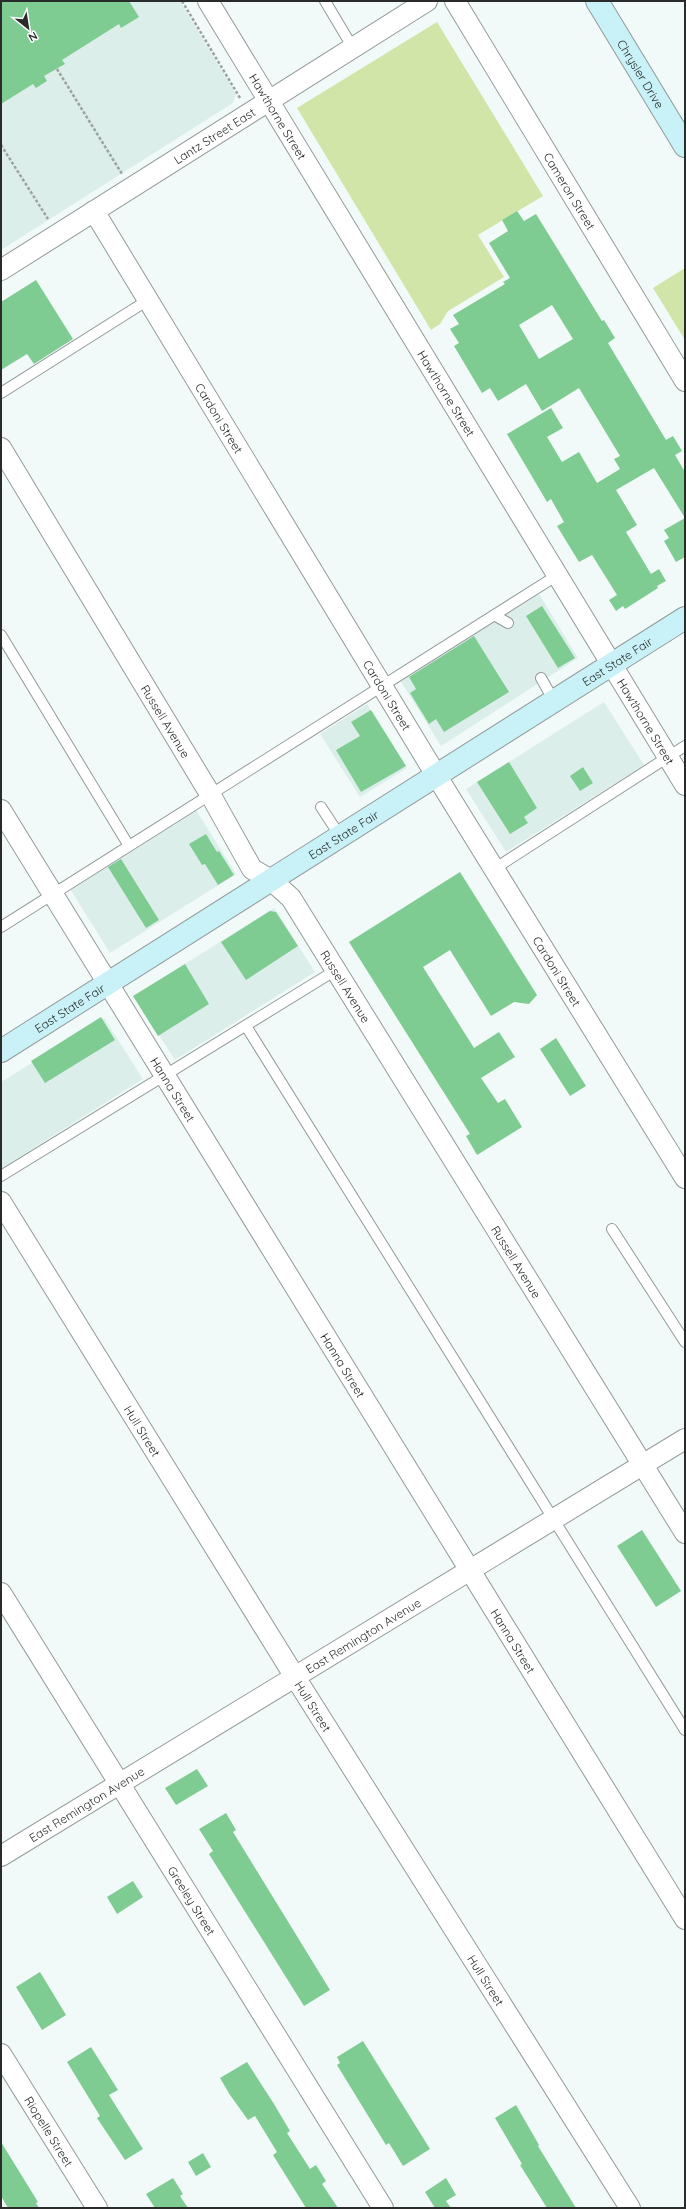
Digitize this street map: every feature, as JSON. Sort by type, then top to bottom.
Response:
[{"type":"street","name":"Hawthorne Street","points":[[208,1],[610,665],[685,785]]},
{"type":"street","name":"Lantz Street East","points":[[1,270],[427,1]]},
{"type":"street","name":"Cameron Street","points":[[455,1],[685,381]]},
{"type":"street","name":"Chrysler Drive","points":[[597,1],[685,146]]},
{"type":"street","name":"Cardoni Street","points":[[94,211],[436,775],[685,1178]]},
{"type":"street","name":"Russell Avenue","points":[[1,448],[210,794],[252,869],[270,880],[291,898],[685,1533]]},
{"type":"street","name":"East State Fair","points":[[1,1051],[106,983],[685,618]]},
{"type":"street","name":"Hanna Street","points":[[1,810],[106,983],[685,1919]]},
{"type":"street","name":"Hull Street","points":[[1,1202],[295,1677],[630,2208]]},
{"type":"street","name":"East Remington Avenue","points":[[1,1856],[120,1785],[685,1439]]},
{"type":"street","name":"Greeley Street","points":[[1,1593],[382,2208]]},
{"type":"street","name":"Riopelle Street","points":[[1,2054],[97,2208]]},
{"type":"lane","points":[[325,1],[353,48]]},
{"type":"lane","points":[[1,393],[148,300]]},
{"type":"lane","points":[[1,927],[556,576]]},
{"type":"lane","points":[[494,615],[508,623]]},
{"type":"lane","points":[[1,635],[129,846]]},
{"type":"lane","points":[[541,678],[554,701]]},
{"type":"lane","points":[[494,869],[685,746]]},
{"type":"lane","points":[[321,807],[340,836]]},
{"type":"lane","points":[[1,1176],[336,970]]},
{"type":"lane","points":[[246,1026],[685,1730]]},
{"type":"lane","points":[[612,1228],[685,1342]]},
{"type":"path","points":[[182,1],[241,100],[235,104]]},
{"type":"path","points":[[57,69],[123,175]]},
{"type":"path","points":[[1,145],[57,234]]},
{"type":"path","points":[[116,179],[129,171]]},
{"type":"shaded area","points":[[1,1],[180,1],[236,94],[233,103],[1,250]]},
{"type":"shaded area","points":[[539,594],[578,658],[441,746],[400,680]]},
{"type":"shaded area","points":[[604,702],[644,765],[506,852],[466,789]]},
{"type":"shaded area","points":[[367,704],[407,768],[360,797],[320,734]]},
{"type":"shaded area","points":[[196,810],[236,874],[110,953],[70,889]]},
{"type":"shaded area","points":[[274,908],[315,972],[175,1060],[134,996]]},
{"type":"shaded area","points":[[104,1018],[143,1079],[2,1168],[1,1082]]},
{"type":"green space","points":[[437,22],[543,196],[478,235],[504,277],[448,311],[440,324],[431,330],[297,108]]},
{"type":"green space","points":[[685,268],[685,340],[653,288]]},
{"type":"building","points":[[1,1],[129,1],[139,17],[121,28],[119,24],[62,60],[65,64],[44,76],[47,81],[36,88],[33,84],[1,104]]},
{"type":"building","points":[[517,211],[524,221],[536,214],[602,321],[604,320],[615,338],[608,343],[666,440],[673,436],[682,451],[675,455],[685,472],[685,518],[654,468],[616,490],[637,525],[626,532],[651,574],[659,569],[666,581],[657,586],[658,588],[625,609],[623,606],[616,611],[609,600],[617,595],[592,555],[579,562],[557,526],[564,522],[551,499],[547,502],[507,434],[551,408],[563,428],[547,437],[562,462],[579,452],[597,483],[620,469],[614,459],[620,456],[579,388],[542,411],[526,384],[498,401],[490,388],[482,393],[454,346],[459,343],[450,329],[459,324],[453,315],[505,284],[503,282],[510,278],[489,243],[508,231],[502,220]],"holes":[[[552,305],[573,339],[539,359],[519,325]]]},
{"type":"building","points":[[36,280],[73,339],[34,364],[27,354],[1,370],[1,302]]},
{"type":"building","points":[[685,518],[685,557],[676,562],[664,541],[669,538],[664,530]]},
{"type":"building","points":[[542,606],[575,658],[558,668],[526,616]]},
{"type":"building","points":[[474,636],[509,692],[444,732],[436,719],[429,724],[410,693],[416,689],[409,677]]},
{"type":"building","points":[[371,710],[406,766],[361,792],[336,750],[360,736],[351,722]]},
{"type":"building","points":[[509,762],[537,808],[524,817],[528,823],[510,834],[477,782]]},
{"type":"building","points":[[583,767],[593,783],[580,791],[570,776]]},
{"type":"building","points":[[206,834],[234,875],[218,885],[205,864],[202,865],[189,844]]},
{"type":"building","points":[[121,859],[159,920],[146,928],[108,867]]},
{"type":"building","points":[[460,872],[537,995],[529,1004],[514,1002],[491,1016],[450,950],[423,967],[474,1048],[499,1032],[515,1057],[481,1078],[498,1103],[505,1099],[522,1127],[477,1155],[466,1136],[470,1134],[349,942]]},
{"type":"building","points":[[270,911],[276,912],[298,946],[246,980],[221,942]]},
{"type":"building","points":[[185,964],[209,1004],[158,1036],[133,996]]},
{"type":"building","points":[[101,1017],[115,1040],[45,1083],[31,1061]]},
{"type":"building","points":[[556,1038],[586,1086],[570,1096],[540,1049]]},
{"type":"building","points":[[642,1530],[681,1591],[656,1607],[617,1546]]},
{"type":"building","points":[[197,1769],[208,1786],[176,1805],[165,1788]]},
{"type":"building","points":[[226,1813],[236,1830],[233,1832],[330,1990],[304,2006],[209,1854],[213,1851],[199,1829]]},
{"type":"building","points":[[133,1881],[143,1897],[117,1914],[107,1897]]},
{"type":"building","points":[[40,1972],[66,2015],[42,2030],[16,1987]]},
{"type":"building","points":[[363,2041],[430,2149],[403,2166],[389,2143],[386,2145],[337,2065],[340,2063],[337,2057]]},
{"type":"building","points":[[91,2047],[118,2090],[109,2095],[143,2149],[125,2160],[97,2118],[100,2116],[67,2062]]},
{"type":"building","points":[[247,2062],[290,2131],[287,2133],[310,2169],[316,2165],[326,2181],[322,2184],[338,2208],[306,2208],[273,2155],[277,2152],[255,2116],[248,2120],[230,2095],[220,2078]]},
{"type":"building","points":[[516,2105],[539,2145],[538,2146],[576,2208],[547,2208],[520,2165],[522,2164],[495,2118]]},
{"type":"building","points":[[1,2142],[38,2202],[36,2203],[39,2208],[8,2208],[1,2196]]},
{"type":"building","points":[[203,2153],[211,2167],[196,2176],[188,2162]]},
{"type":"building","points":[[173,2178],[183,2194],[180,2196],[188,2208],[155,2208],[146,2194]]},
{"type":"building","points":[[446,2178],[456,2195],[446,2201],[451,2208],[435,2208],[425,2192]]}]
